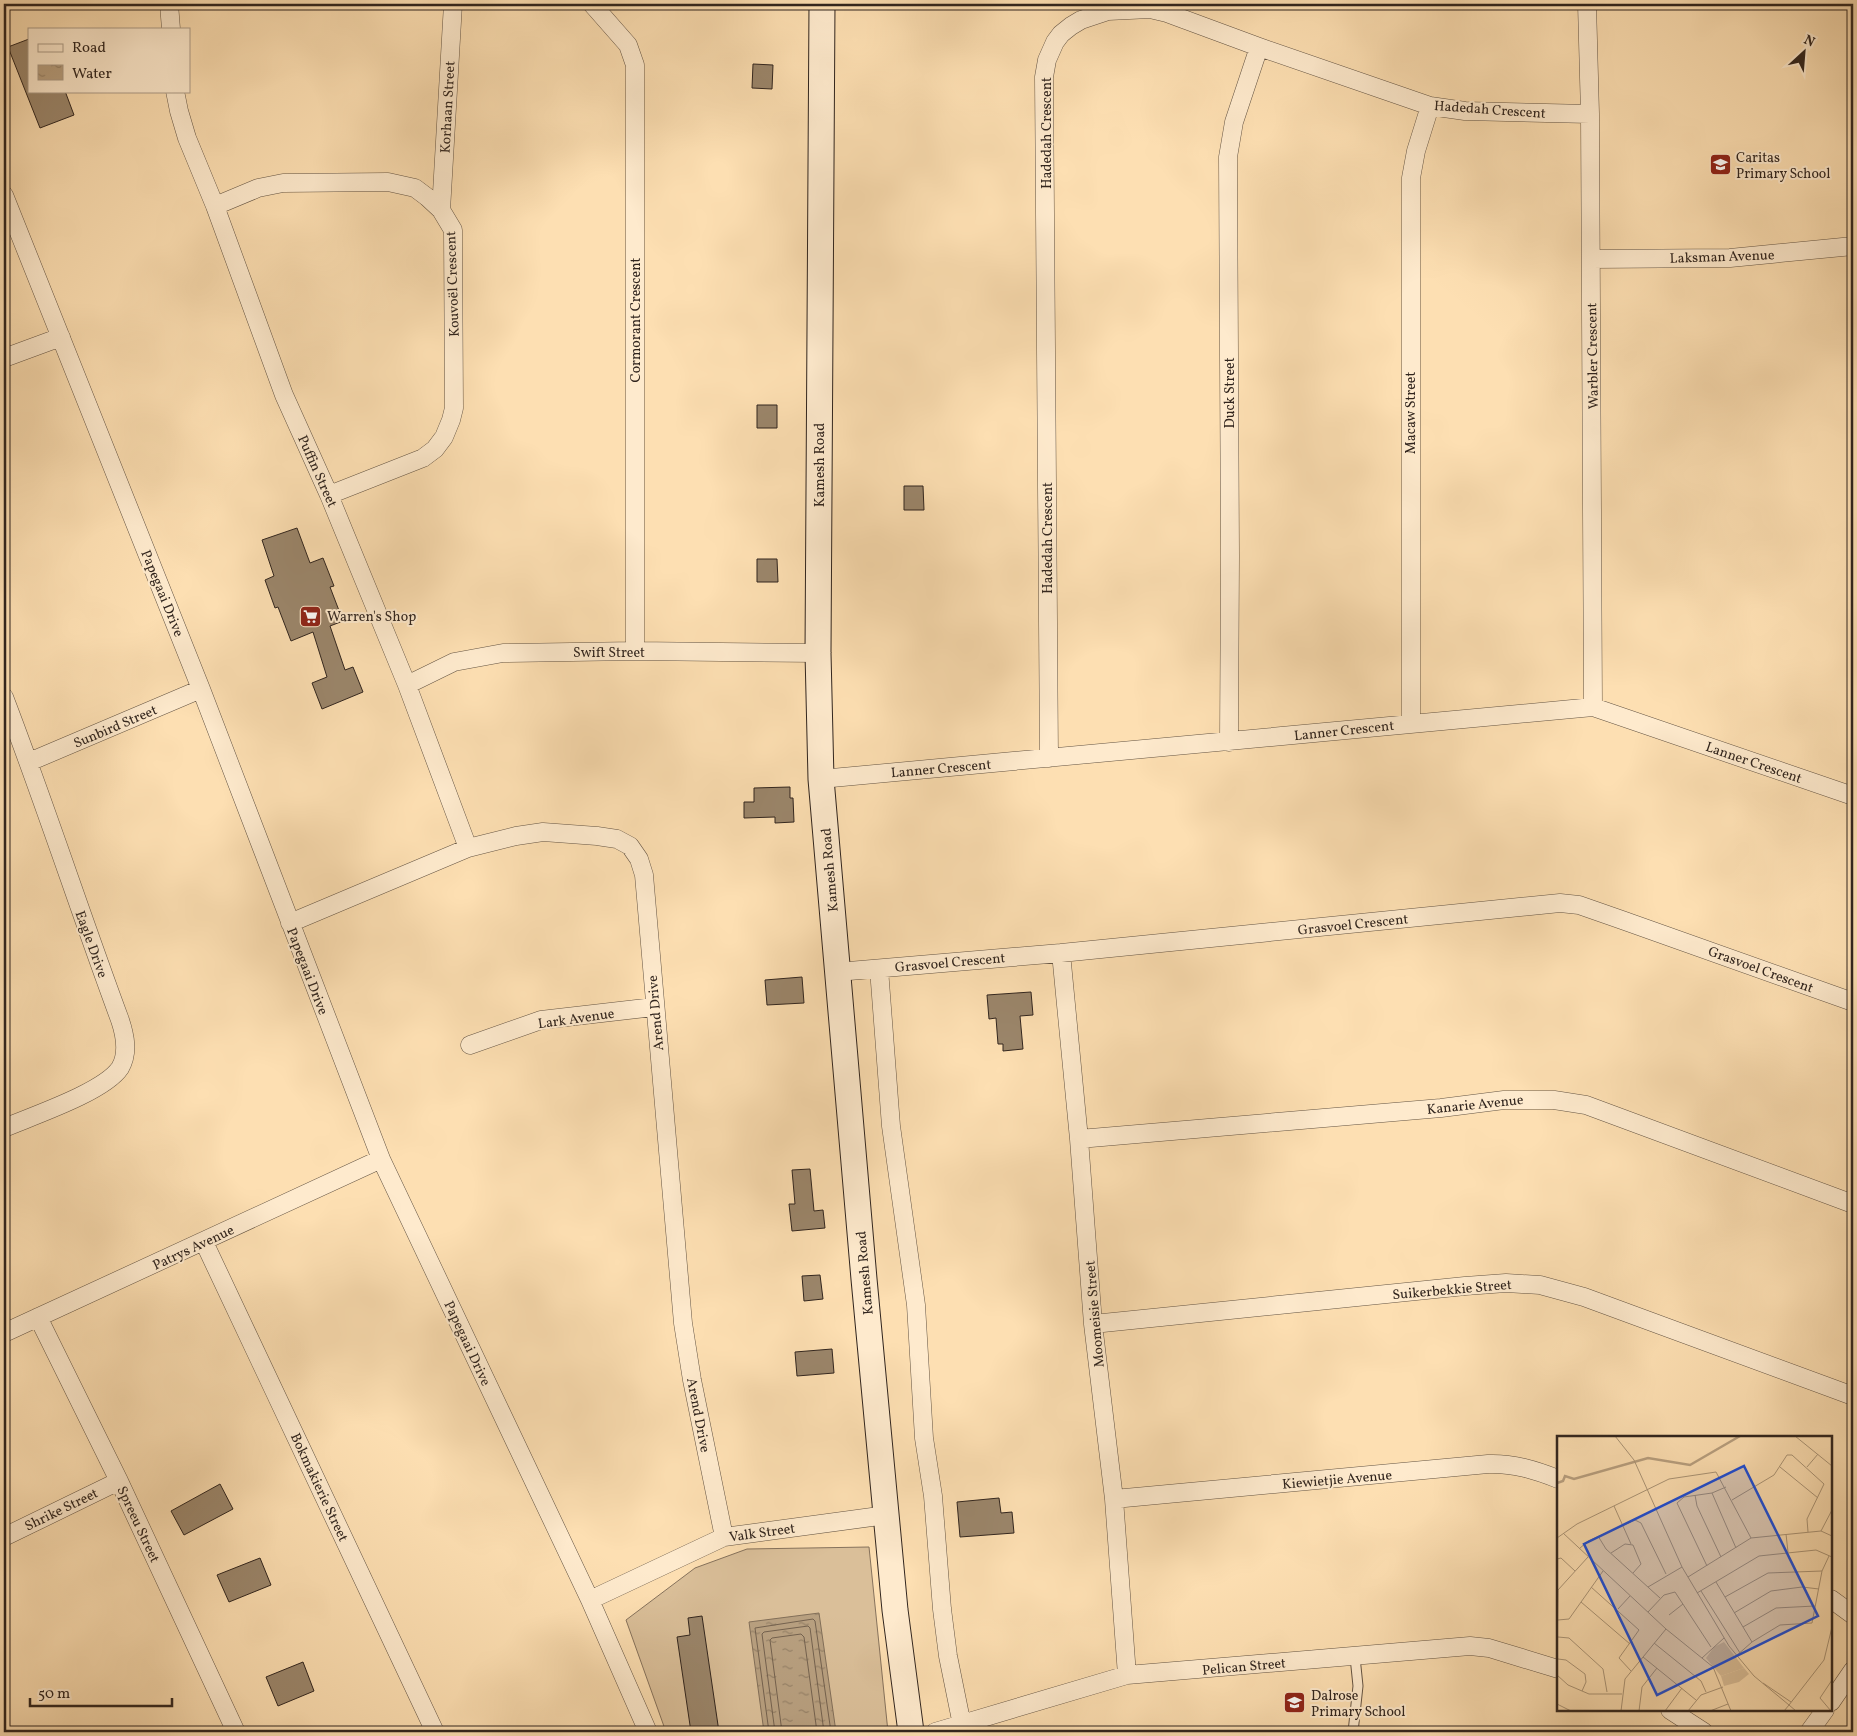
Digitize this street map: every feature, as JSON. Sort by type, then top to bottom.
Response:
[{"type":"street","points":[[169,4],[171,28]]},
{"type":"street","name":"Korhaan Street","points":[[441,210],[453,4]]},
{"type":"street","name":"Cormorant Crescent","points":[[592,4],[628,45],[635,65],[636,651]]},
{"type":"street","name":"Kamesh Road","points":[[822,4],[818,653],[821,779],[864,1280],[895,1610],[911,1732]]},
{"type":"street","name":"Warbler Crescent","points":[[1587,4],[1590,114],[1593,707]]},
{"type":"street","name":"Hadedah Crescent","points":[[1049,758],[1044,77],[1047,60],[1061,34],[1081,20],[1108,11],[1135,8],[1150,9],[1167,13],[1259,48],[1430,106],[1465,111],[1590,114]]},
{"type":"street","name":"Duck Street","points":[[1229,742],[1228,157],[1234,122],[1259,48]]},
{"type":"street","name":"Puffin Street","points":[[176,92],[179,111],[188,138],[284,395],[329,495],[407,685],[468,848]]},
{"type":"street","name":"Macaw Street","points":[[1411,723],[1411,178],[1416,151],[1430,106]]},
{"type":"street","name":"Kouvoël Crescent","points":[[215,206],[258,188],[283,183],[388,182],[415,188],[441,210],[453,230],[455,389],[451,420],[444,437],[423,458],[329,495]]},
{"type":"street","name":"Papegaai Drive","points":[[4,195],[201,689],[381,1159],[590,1600],[648,1732]]},
{"type":"street","name":"Laksman Avenue","points":[[1591,259],[1730,258],[1853,246]]},
{"type":"street","points":[[4,358],[60,337]]},
{"type":"street","name":"Swift Street","points":[[407,685],[454,662],[503,652],[818,653]]},
{"type":"street","name":"Sunbird Street","points":[[29,762],[201,689]]},
{"type":"street","name":"Eagle Drive","points":[[4,697],[29,762],[79,910],[120,1020],[125,1035],[126,1051],[120,1068],[100,1086],[4,1128]]},
{"type":"street","name":"Lanner Crescent","points":[[821,779],[1593,707],[1853,796]]},
{"type":"street","name":"Arend Drive","points":[[290,923],[468,848],[516,836],[543,832],[597,836],[617,839],[630,846],[639,859],[644,875],[654,1008],[683,1323],[692,1380],[724,1537]]},
{"type":"street","name":"Grasvoel Crescent","points":[[837,972],[1560,903],[1579,905],[1853,1002]]},
{"type":"street","name":"Moomeisie Street","points":[[1061,952],[1079,1139],[1093,1324],[1114,1499],[1127,1675]]},
{"type":"street","points":[[878,969],[891,1126],[916,1305],[924,1438],[933,1496],[942,1609],[948,1656],[962,1725]]},
{"type":"street","name":"Lark Avenue","points":[[470,1044],[541,1020],[654,1008]]},
{"type":"street","name":"Kanarie Avenue","points":[[1079,1139],[1441,1108],[1504,1100],[1554,1100],[1586,1105],[1853,1204]]},
{"type":"street","name":"Patrys Avenue","points":[[4,1333],[381,1159]]},
{"type":"street","name":"Bokmakierie Street","points":[[204,1242],[435,1732]]},
{"type":"street","name":"Suikerbekkie Street","points":[[1093,1324],[1465,1286],[1506,1283],[1540,1285],[1584,1297],[1853,1396]]},
{"type":"street","name":"Spreeu Street","points":[[38,1317],[119,1482],[236,1732]]},
{"type":"street","name":"Kiewietjie Avenue","points":[[1114,1499],[1488,1464],[1505,1464],[1524,1468],[1557,1479]]},
{"type":"street","name":"Shrike Street","points":[[4,1537],[119,1482]]},
{"type":"street","name":"Valk Street","points":[[590,1600],[724,1537],[887,1515]]},
{"type":"street","points":[[1832,1600],[1853,1615]]},
{"type":"street","name":"Pelican Street","points":[[934,1732],[1127,1675],[1470,1646],[1499,1650],[1557,1669]]},
{"type":"street","points":[[1832,1701],[1853,1670]]},
{"type":"street","points":[[1672,1711],[1704,1732]]},
{"type":"street","points":[[1809,1732],[1824,1711]]},
{"type":"lane","points":[[1353,1732],[1358,1686],[1355,1657]]},
{"type":"shaded area","points":[[869,1547],[888,1732],[666,1732],[626,1620],[695,1568],[747,1549]]},
{"type":"water","points":[[819,1613],[836,1732],[764,1732],[749,1622]]},
{"type":"building","points":[[28,39],[28,92],[65,92],[74,115],[40,128],[8,47]]},
{"type":"building","points":[[753,64],[773,65],[772,89],[752,88]]},
{"type":"building","points":[[757,405],[777,405],[777,428],[757,428]]},
{"type":"building","points":[[904,486],[923,486],[924,510],[904,510]]},
{"type":"building","points":[[297,528],[310,563],[323,558],[334,586],[330,587],[343,621],[330,626],[345,670],[353,667],[363,692],[322,709],[312,683],[327,677],[313,632],[291,641],[278,607],[275,608],[265,580],[274,576],[262,540]]},
{"type":"building","points":[[757,559],[777,559],[778,582],[757,582]]},
{"type":"building","points":[[790,787],[790,798],[793,798],[794,822],[775,823],[775,817],[744,818],[744,802],[754,802],[754,788]]},
{"type":"building","points":[[802,977],[804,1003],[767,1005],[765,980]]},
{"type":"building","points":[[1031,992],[1033,1015],[1020,1016],[1023,1049],[1003,1051],[1003,1044],[998,1044],[996,1018],[989,1019],[987,995]]},
{"type":"building","points":[[810,1169],[814,1211],[823,1210],[825,1228],[792,1231],[789,1204],[795,1204],[792,1170]]},
{"type":"building","points":[[820,1275],[823,1299],[804,1301],[802,1276]]},
{"type":"building","points":[[832,1349],[834,1373],[797,1376],[795,1352]]},
{"type":"building","points":[[220,1484],[233,1509],[184,1535],[171,1511]]},
{"type":"building","points":[[999,1498],[1001,1513],[1012,1512],[1014,1533],[960,1537],[957,1502]]},
{"type":"building","points":[[260,1558],[271,1585],[229,1602],[217,1575]]},
{"type":"building","points":[[702,1616],[719,1732],[691,1732],[677,1637],[690,1635],[688,1618]]},
{"type":"building","points":[[303,1662],[314,1691],[278,1706],[266,1677]]},
{"type":"place","name":"Caritas Primary School","points":[[1720,165]]},
{"type":"place","name":"Warren's Shop","points":[[311,616]]},
{"type":"place","name":"Dalrose Primary School","points":[[1295,1703]]}]
